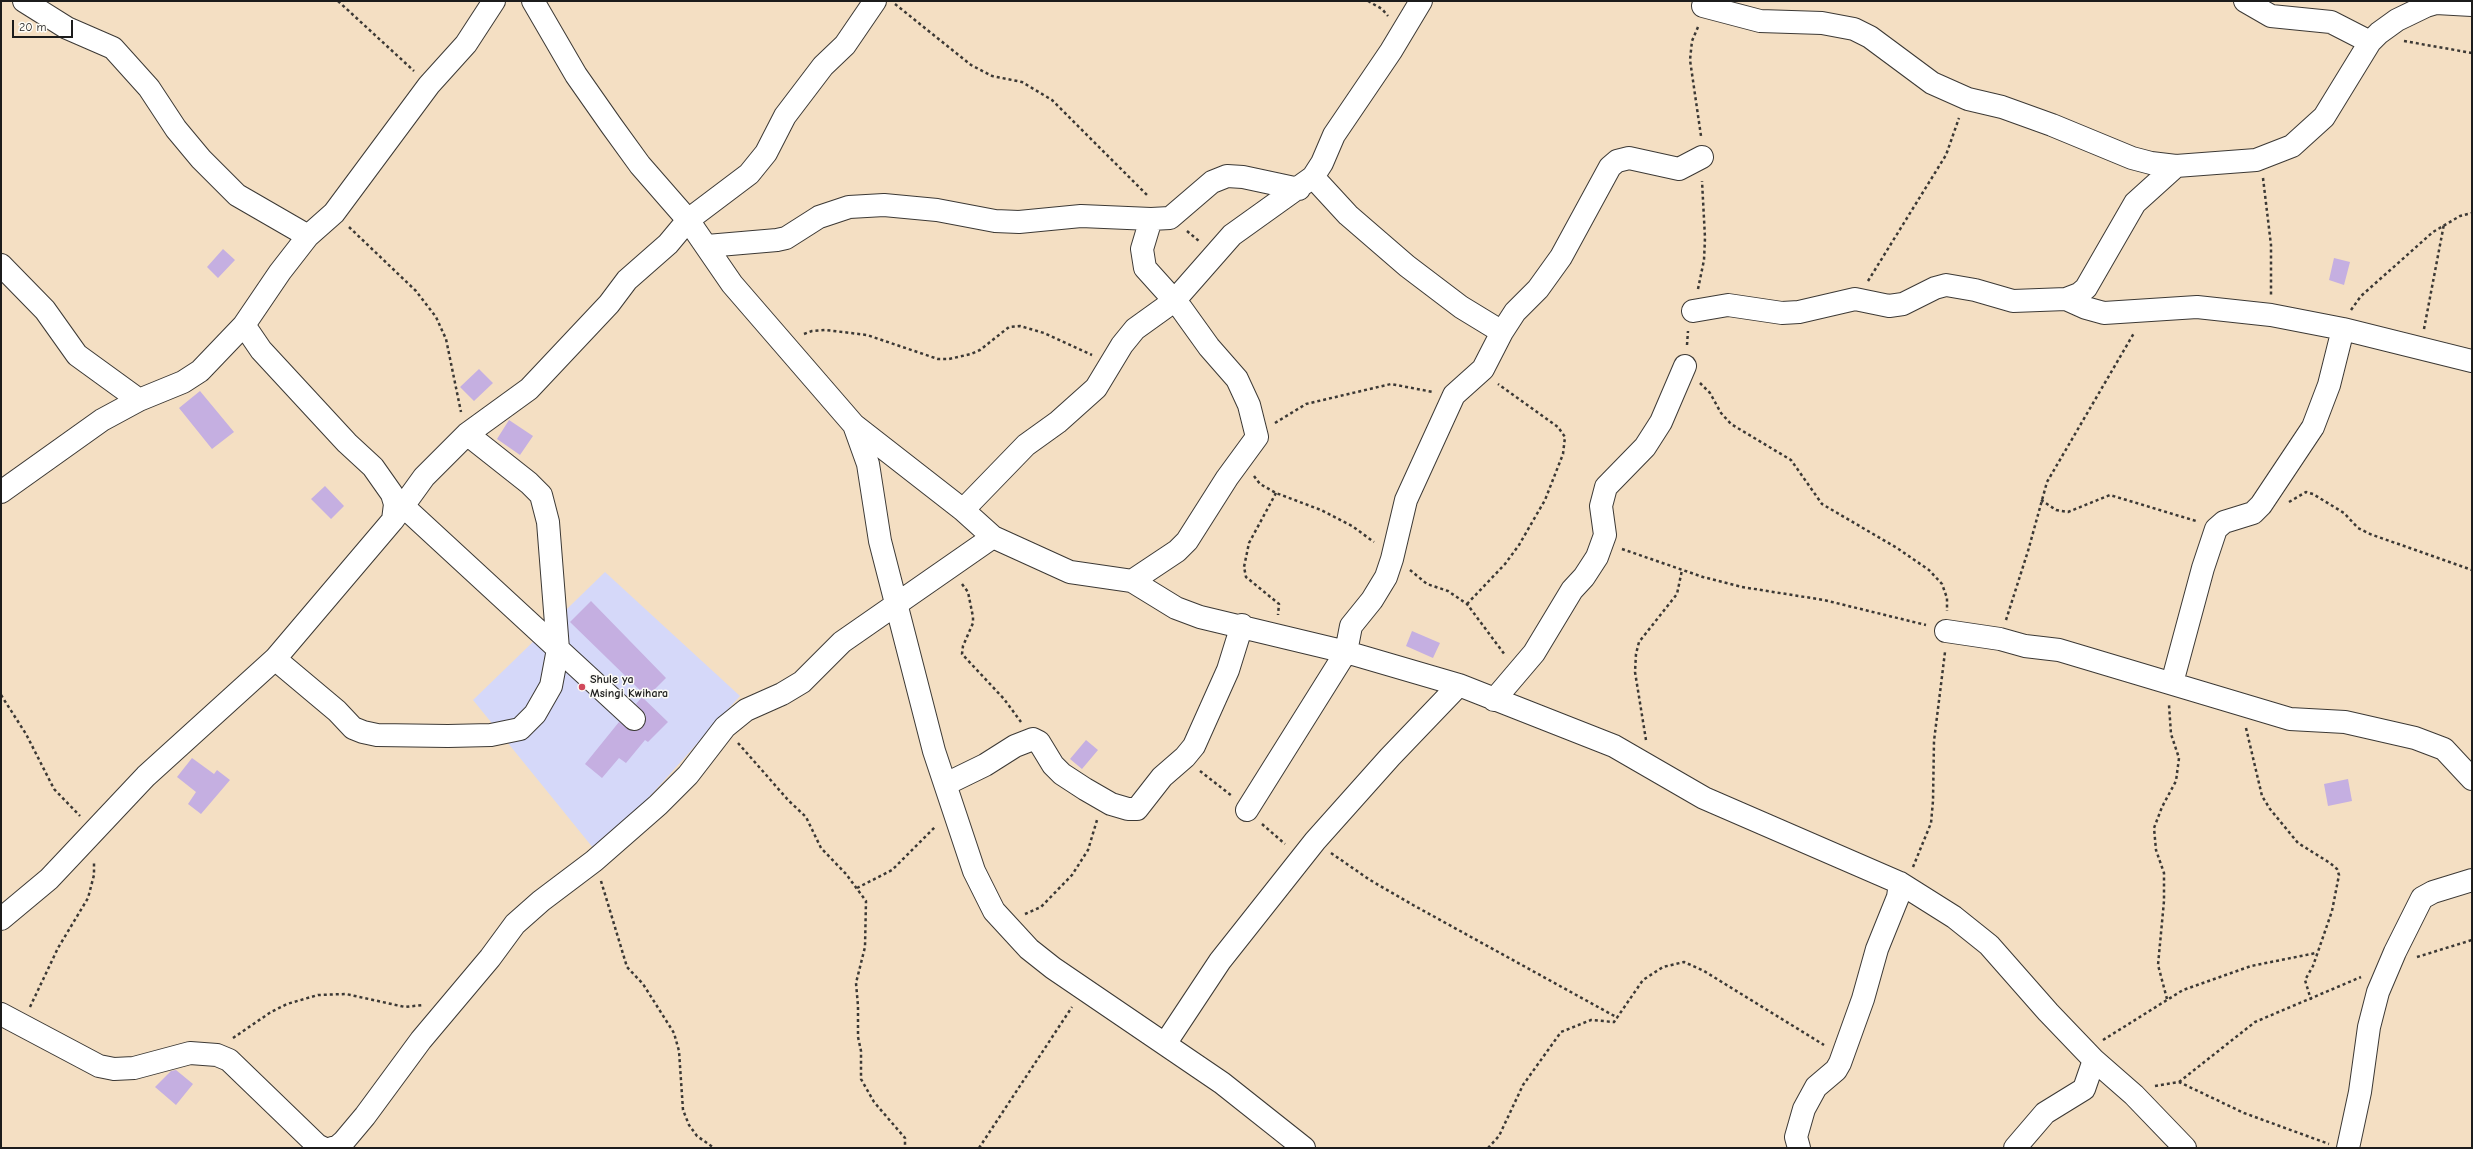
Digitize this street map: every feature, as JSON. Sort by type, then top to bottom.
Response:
[{"type":"street","points":[[24,1],[67,28],[113,48],[149,88],[176,129],[201,158],[237,195],[308,236]]},
{"type":"street","points":[[1,492],[102,420],[139,400],[183,382],[200,371],[244,326],[280,272],[308,236],[334,213],[429,85],[466,44],[494,1]]},
{"type":"street","points":[[533,1],[576,75],[611,125],[640,165],[688,220],[732,284],[854,424],[963,510],[993,537],[1070,572],[1132,581],[1176,608],[1200,617],[1242,625],[1346,652],[1459,685],[1614,746],[1704,798],[1903,885],[1954,917],[1989,945],[2038,1001],[2091,1056],[2134,1095],[2185,1148]]},
{"type":"street","points":[[1,919],[49,879],[146,776],[275,659],[398,513],[424,477],[467,434],[529,389],[609,304],[627,280],[668,244],[688,220],[749,174],[766,153],[785,116],[823,66],[845,45],[875,1]]},
{"type":"street","points":[[963,510],[1026,445],[1058,422],[1096,388],[1122,345],[1135,329],[1174,301],[1232,235],[1249,221],[1306,183],[1322,162],[1334,136],[1391,52],[1421,1]]},
{"type":"street","points":[[2245,1],[2271,16],[2331,22],[2373,39]]},
{"type":"street","points":[[1703,6],[1760,21],[1822,23],[1854,29],[1870,37],[1932,83],[1968,99],[2002,107],[2045,122],[2132,158],[2151,163],[2176,166],[2256,160],[2292,146],[2306,136],[2324,116],[2373,39],[2397,20],[2426,6],[2436,4],[2472,5]]},
{"type":"street","points":[[1247,810],[1346,652],[1351,626],[1381,586],[1392,559],[1406,500],[1454,395],[1483,368],[1502,332],[1515,312],[1538,288],[1561,257],[1610,167],[1617,161],[1629,158],[1679,169],[1702,157]]},
{"type":"street","points":[[1693,311],[1728,305],[1782,313],[1799,312],[1855,299],[1889,306],[1903,304],[1935,288],[1946,285],[1975,290],[2013,300],[2066,299],[2079,294],[2086,288],[2135,203],[2176,166]]},
{"type":"street","points":[[1132,581],[1177,551],[1187,541],[1227,478],[1254,442],[1249,405],[1237,379],[1209,347],[1185,313],[1145,268],[1143,262],[1142,249],[1160,218],[1212,182],[1220,178],[1243,177],[1306,183],[1348,215],[1407,266],[1461,307],[1502,332]]},
{"type":"street","points":[[707,246],[786,238],[819,217],[849,207],[863,206],[884,205],[937,210],[995,221],[1020,222],[1081,216],[1160,218]]},
{"type":"street","points":[[1,265],[45,310],[77,355],[139,400]]},
{"type":"street","points":[[2066,299],[2086,308],[2104,313],[2137,312],[2172,307],[2197,307],[2271,315],[2343,329],[2472,361]]},
{"type":"street","points":[[244,326],[261,350],[347,443],[373,467],[392,494],[398,513],[558,649],[634,719]]},
{"type":"street","points":[[2172,683],[2203,568],[2216,529],[2224,522],[2252,513],[2270,493],[2313,427],[2329,386],[2343,329]]},
{"type":"street","points":[[1494,700],[1519,672],[1572,590],[1584,577],[1603,544],[1605,535],[1601,506],[1606,487],[1645,447],[1661,422],[1686,366]]},
{"type":"street","points":[[854,424],[868,464],[880,541],[895,605],[934,751],[974,870],[985,896],[994,911],[1030,949],[1082,989],[1222,1083],[1304,1148]]},
{"type":"street","points":[[275,659],[358,731],[377,735],[492,735],[520,729],[535,714],[551,686],[558,649],[548,522],[541,495],[529,483],[467,434]]},
{"type":"street","points":[[332,1148],[337,1147],[344,1141],[365,1116],[421,1040],[458,994],[490,958],[515,924],[541,901],[594,861],[658,805],[688,775],[725,727],[746,710],[782,694],[802,682],[842,642],[947,571],[971,551],[993,537]]},
{"type":"street","points":[[946,784],[985,765],[1019,744],[1033,739],[1039,742],[1054,765],[1062,774],[1111,804],[1128,809],[1137,809],[1162,777],[1185,757],[1194,746],[1228,670],[1242,625]]},
{"type":"street","points":[[1946,631],[2000,639],[2020,646],[2059,650],[2290,720],[2345,722],[2415,738],[2444,749],[2472,779]]},
{"type":"street","points":[[1165,1044],[1220,961],[1315,841],[1390,757],[1459,685]]},
{"type":"street","points":[[2340,1147],[2359,1100],[2369,1028],[2378,992],[2388,967],[2422,898],[2433,892],[2472,880]]},
{"type":"street","points":[[1799,1148],[1796,1137],[1810,1094],[1816,1086],[1836,1070],[1863,999],[1876,949],[1903,885]]},
{"type":"street","points":[[1,1014],[99,1066],[114,1069],[134,1068],[190,1053],[217,1055],[229,1060],[317,1145],[323,1148]]},
{"type":"street","points":[[1,1032],[21,1024]]},
{"type":"street","points":[[2015,1148],[2045,1113],[2084,1089],[2091,1056]]},
{"type":"path","points":[[338,1],[429,85]]},
{"type":"path","points":[[891,1],[971,66],[992,76],[1022,82],[1052,100],[1160,218],[1215,253]]},
{"type":"path","points":[[1703,6],[1692,41],[1690,60],[1700,118],[1704,260],[1687,335],[1686,366],[1710,393],[1721,413],[1731,424],[1791,460],[1822,504],[1897,548],[1929,570],[1942,584],[1947,598],[1946,631],[1934,741],[1933,801],[1930,823],[1903,885]]},
{"type":"path","points":[[2373,39],[2453,49],[2472,53]]},
{"type":"path","points":[[1855,299],[1946,155],[1968,99]]},
{"type":"path","points":[[2256,160],[2265,183],[2271,245],[2271,315]]},
{"type":"path","points":[[334,213],[416,291],[436,317],[446,339],[459,404],[467,434]]},
{"type":"path","points":[[2343,329],[2350,311],[2361,296],[2444,224],[2460,216],[2472,213]]},
{"type":"path","points":[[2421,349],[2444,224]]},
{"type":"path","points":[[2000,639],[2028,551],[2041,500],[2056,466],[2134,335],[2137,312]]},
{"type":"path","points":[[785,343],[812,331],[826,330],[867,335],[938,359],[949,359],[975,352],[1009,327],[1020,326],[1044,333],[1111,363]]},
{"type":"path","points":[[1466,604],[1505,564],[1528,530],[1545,500],[1563,454],[1564,437],[1558,426],[1503,388],[1483,368]]},
{"type":"path","points":[[1454,395],[1441,394],[1391,384],[1351,392],[1306,404],[1283,417],[1254,442],[1246,459],[1250,472],[1260,484],[1276,493],[1321,510],[1352,526],[1370,538],[1392,559],[1405,566],[1427,584],[1448,591],[1466,604],[1481,621],[1491,639],[1519,672]]},
{"type":"path","points":[[2270,493],[2277,502],[2286,504],[2300,494],[2306,492],[2313,494],[2344,512],[2358,528],[2370,534],[2472,570]]},
{"type":"path","points":[[1272,634],[1279,604],[1246,577],[1244,567],[1249,543],[1276,493]]},
{"type":"path","points":[[2041,500],[2056,510],[2068,512],[2110,495],[2187,518],[2216,529]]},
{"type":"path","points":[[1603,544],[1682,570],[1742,587],[1824,600],[1946,631]]},
{"type":"path","points":[[1649,766],[1644,719],[1635,672],[1636,654],[1639,642],[1677,594],[1682,570]]},
{"type":"path","points":[[947,571],[968,592],[973,617],[973,624],[963,646],[962,654],[1004,699],[1033,739]]},
{"type":"path","points":[[2168,999],[2158,965],[2162,934],[2164,880],[2156,850],[2154,828],[2162,808],[2176,781],[2179,758],[2171,734],[2168,708],[2172,683]]},
{"type":"path","points":[[1,695],[22,728],[54,790],[92,833],[94,859],[94,875],[88,898],[63,938],[44,983],[21,1024]]},
{"type":"path","points":[[2242,706],[2262,796],[2270,809],[2298,843],[2330,863],[2337,869],[2339,874],[2332,911],[2316,953],[2313,966],[2305,980],[2311,1000]]},
{"type":"path","points":[[725,727],[789,801],[806,817],[822,848],[858,888],[868,907],[865,947],[856,983],[858,1037],[862,1051],[861,1079],[874,1102],[905,1138],[905,1148]]},
{"type":"path","points":[[1013,932],[1021,916],[1041,907],[1072,875],[1088,850],[1102,810],[1111,804]]},
{"type":"path","points":[[858,888],[892,870],[940,822],[955,812]]},
{"type":"path","points":[[1315,841],[1370,880],[1618,1018]]},
{"type":"path","points":[[594,861],[620,937],[628,967],[643,984],[674,1034],[679,1052],[683,1110],[689,1125],[697,1136],[714,1148]]},
{"type":"path","points":[[2179,1082],[2255,1022],[2311,1000],[2335,987],[2388,967],[2472,940]]},
{"type":"path","points":[[2091,1056],[2107,1037],[2184,990],[2251,966],[2316,953]]},
{"type":"path","points":[[1488,1148],[1498,1136],[1523,1085],[1561,1032],[1591,1020],[1609,1023],[1618,1018],[1643,980],[1663,967],[1684,962],[1704,971],[1842,1056]]},
{"type":"path","points":[[979,1148],[1082,989]]},
{"type":"path","points":[[230,1040],[237,1037],[251,1024],[271,1012],[307,997],[346,994],[405,1007],[428,1004],[458,994]]},
{"type":"path","points":[[2134,1095],[2160,1084],[2179,1082],[2244,1113],[2340,1147]]},
{"type":"shaded area","points":[[605,572],[740,696],[598,854],[473,700]]},
{"type":"building","points":[[223,249],[235,260],[218,278],[207,267]]},
{"type":"building","points":[[2334,258],[2350,262],[2344,285],[2329,280]]},
{"type":"building","points":[[479,369],[493,383],[474,401],[460,387]]},
{"type":"building","points":[[200,391],[234,432],[212,449],[179,408]]},
{"type":"building","points":[[509,420],[533,436],[520,455],[497,439]]},
{"type":"building","points":[[325,486],[344,506],[331,519],[311,499]]},
{"type":"building","points":[[591,601],[666,678],[647,697],[570,622]]},
{"type":"building","points":[[1412,631],[1440,643],[1433,658],[1406,646]]},
{"type":"building","points":[[642,697],[668,722],[648,742],[645,740],[626,763],[619,758],[602,778],[585,764],[619,722],[632,731],[643,727],[646,715],[636,704]]},
{"type":"building","points":[[1086,740],[1098,750],[1082,769],[1070,759]]},
{"type":"building","points":[[192,758],[214,774],[217,770],[230,780],[201,814],[188,804],[196,792],[177,777]]},
{"type":"building","points":[[2348,779],[2352,801],[2328,806],[2324,784]]},
{"type":"building","points":[[176,1070],[193,1084],[176,1105],[155,1087],[171,1071]]},
{"type":"place","name":"Shule ya Msingi Kwihara","points":[[582,687]]}]
